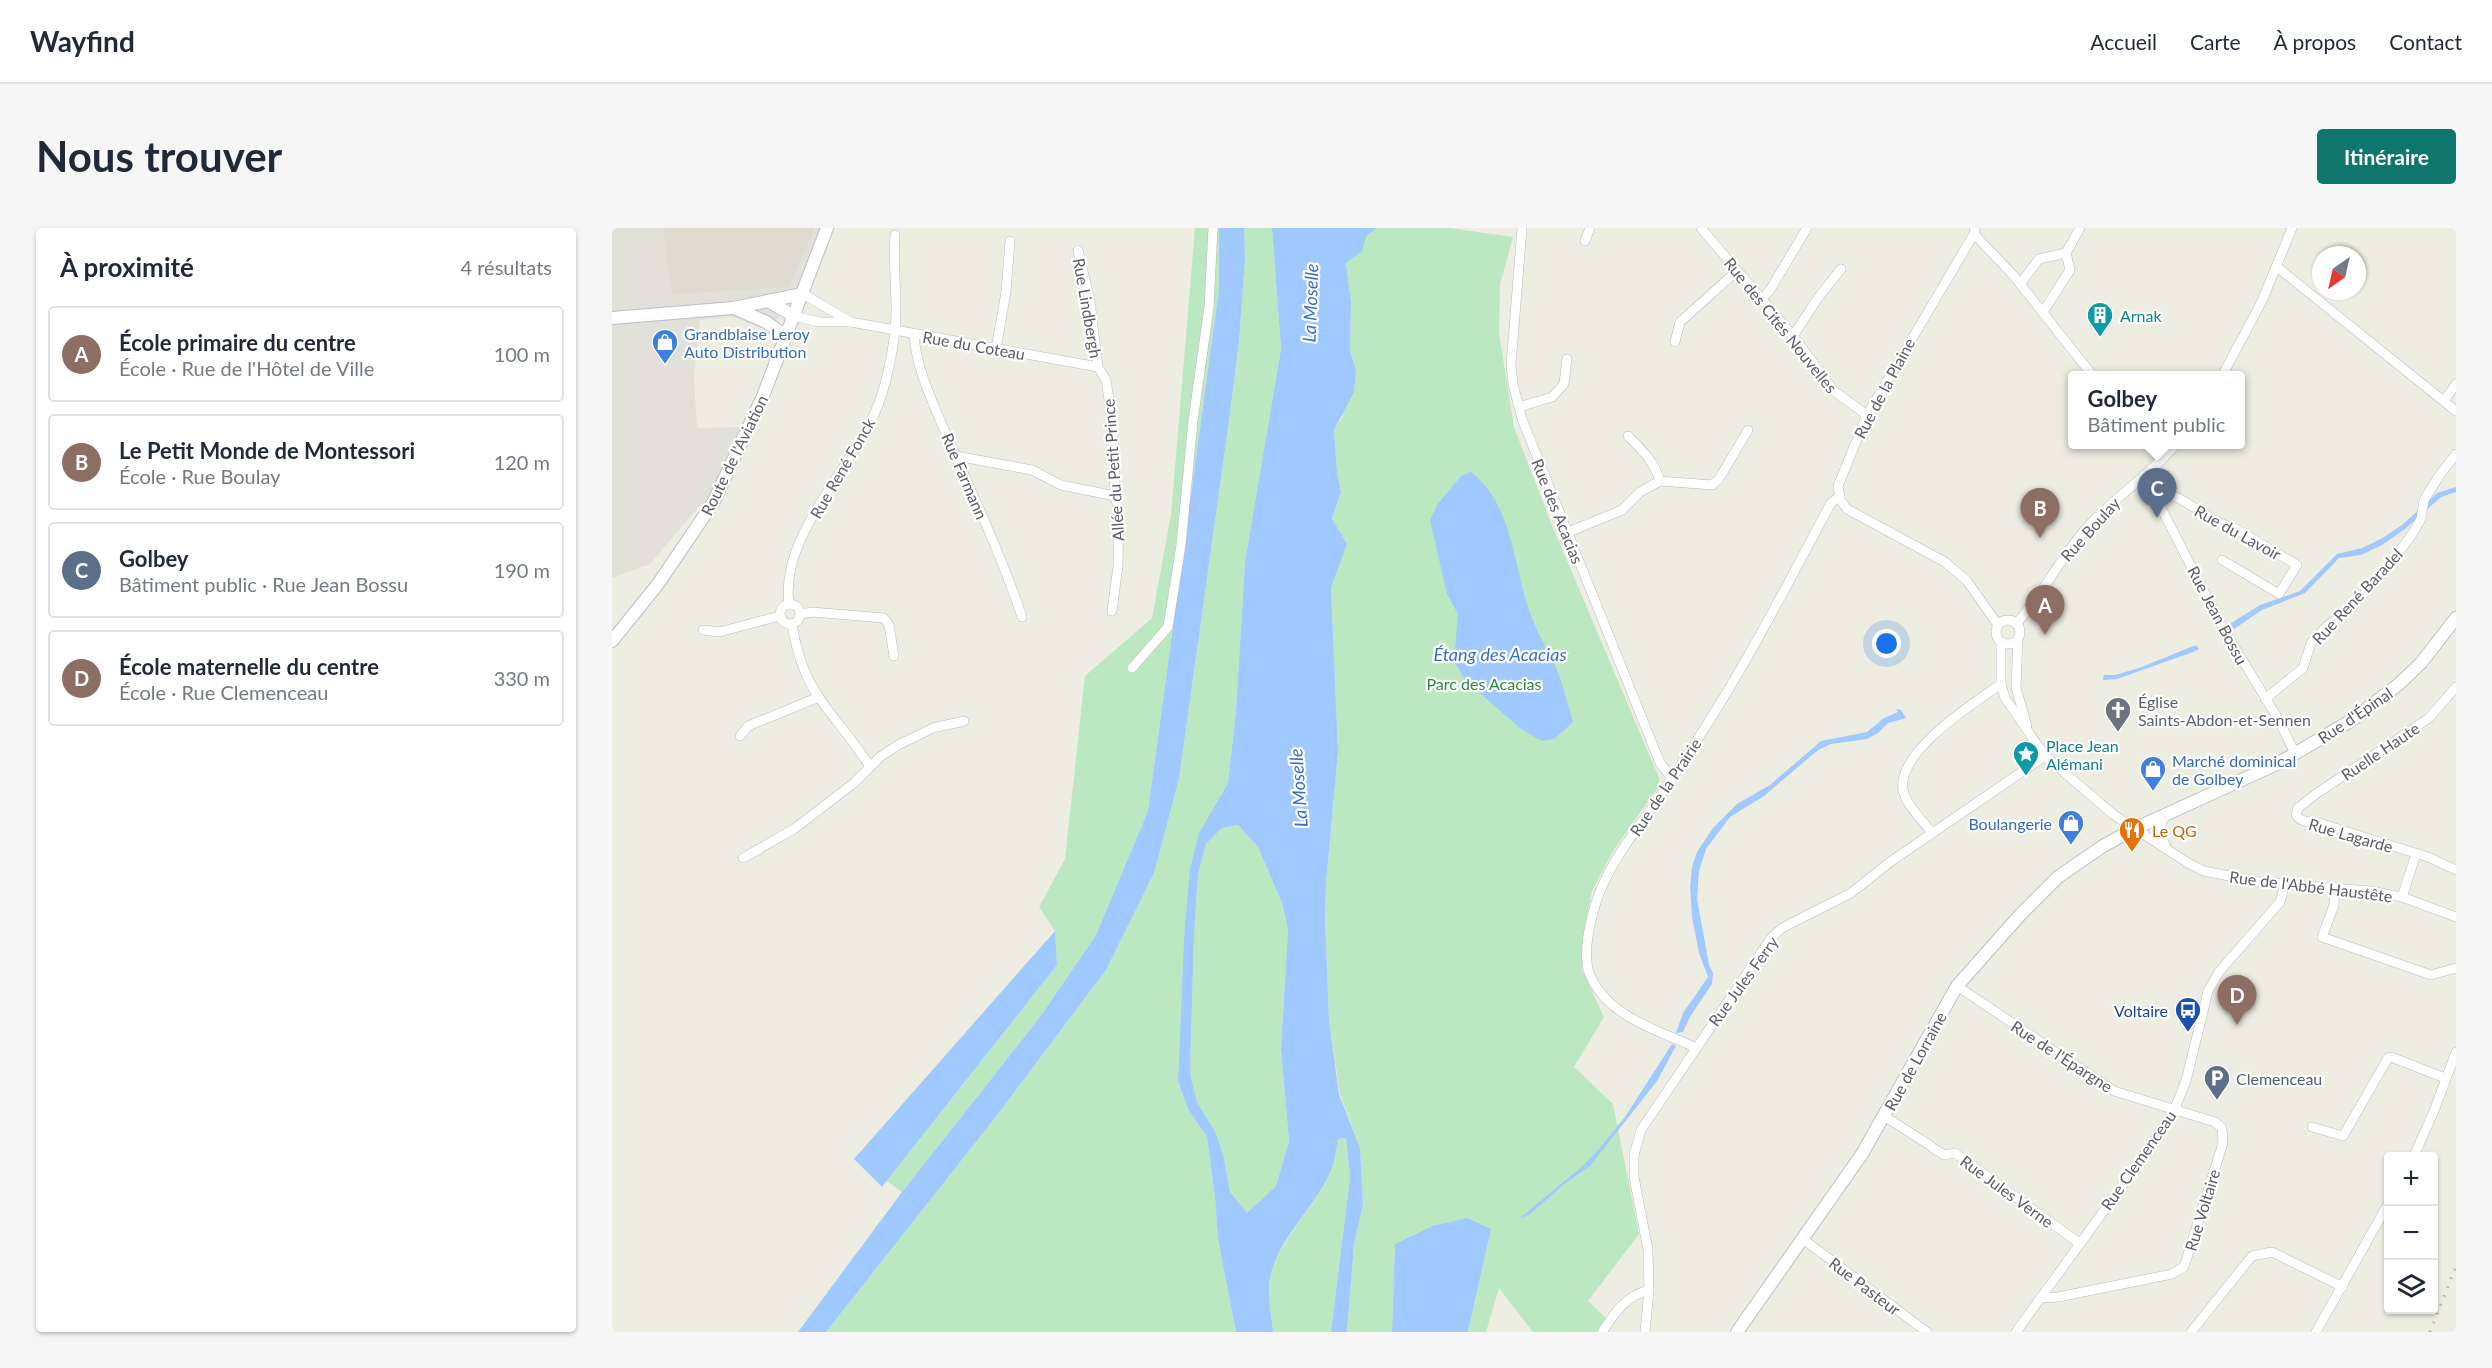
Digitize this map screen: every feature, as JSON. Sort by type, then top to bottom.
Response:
[{"type":"main road","name":"Route de l'Aviation","points":[[612,641],[658,584],[714,503],[750,427],[827,228]]},
{"type":"main road","points":[[612,318],[733,308],[803,294]]},
{"type":"main road","points":[[768,302],[794,316]]},
{"type":"main road","points":[[733,308],[766,322],[786,336]]},
{"type":"main road","name":"Rue d'Épinal","points":[[2134,829],[2279,763],[2352,720],[2399,684],[2421,663],[2456,618]]},
{"type":"main road","name":"Rue de Lorraine","points":[[1737,1332],[1846,1178],[1884,1116],[1957,986],[2020,915],[2058,877],[2103,846],[2134,829]]},
{"type":"street","points":[[1132,668],[1168,627],[1181,545],[1193,421],[1209,307],[1213,228]]},
{"type":"street","name":"Rue des Acacias","points":[[1522,228],[1513,335],[1513,384],[1519,407],[1529,440],[1660,763],[1672,778]]},
{"type":"street","points":[[1585,241],[1590,228]]},
{"type":"street","name":"Rue des Cités Nouvelles","points":[[1701,228],[1793,336],[1834,391],[1867,415]]},
{"type":"street","points":[[1761,300],[1770,290],[1807,228]]},
{"type":"street","points":[[2043,312],[2070,270],[2066,253],[2080,228]]},
{"type":"street","points":[[2224,371],[2262,301],[2292,228]]},
{"type":"street","points":[[1975,231],[2090,371]]},
{"type":"street","name":"Rue de la Plaine","points":[[1839,496],[1838,486],[1867,415],[1975,231]]},
{"type":"street","name":"Rue René Fonck","points":[[789,604],[792,568],[800,537],[867,428],[882,394],[895,330],[893,259],[895,235]]},
{"type":"street","points":[[996,349],[1006,292],[1010,242]]},
{"type":"street","name":"Rue Lindbergh","points":[[1078,250],[1090,302],[1098,367]]},
{"type":"street","points":[[2020,284],[2039,259],[2066,253]]},
{"type":"street","points":[[2277,267],[2456,411]]},
{"type":"street","points":[[1793,336],[1818,298],[1841,269]]},
{"type":"street","points":[[1675,342],[1680,322],[1737,271]]},
{"type":"street","name":"Rue du Coteau","points":[[803,294],[851,322]]},
{"type":"street","name":"Rue du Coteau","points":[[794,316],[819,322],[851,322],[1098,367]]},
{"type":"street","name":"Rue Farmann","points":[[914,334],[915,351],[956,456],[1007,574],[1022,617]]},
{"type":"street","points":[[1519,407],[1552,397],[1564,384],[1567,359]]},
{"type":"street","name":"Allée du Petit Prince","points":[[1098,367],[1106,380],[1113,426],[1115,496],[1119,510],[1118,566],[1112,610]]},
{"type":"street","points":[[2444,401],[2456,384]]},
{"type":"street","points":[[1566,533],[1622,510],[1640,492],[1660,481],[1712,484],[1719,479],[1748,430]]},
{"type":"street","points":[[1628,436],[1649,457],[1660,481]]},
{"type":"street","points":[[2152,449],[2161,460]]},
{"type":"street","name":"Rue Boulay","points":[[2016,624],[2027,613],[2066,553],[2091,523],[2171,449]]},
{"type":"street","name":"Rue René Baradel","points":[[2265,699],[2303,668],[2312,643],[2326,627],[2354,605],[2412,536],[2421,519],[2424,500],[2456,454]]},
{"type":"street","points":[[956,456],[1032,470],[1061,485],[1115,496]]},
{"type":"street","name":"Rue Jean Bossu","points":[[2144,475],[2223,628],[2295,753]]},
{"type":"street","name":"Rue du Lavoir","points":[[2153,491],[2167,491],[2223,525],[2234,528],[2297,565],[2279,594],[2222,560]]},
{"type":"street","points":[[1839,496],[1847,509],[1945,562],[1959,572],[1998,626]]},
{"type":"street","name":"Rue de la Prairie","points":[[1696,1048],[1628,1017],[1610,1003],[1589,973],[1587,958],[1592,917],[1605,880],[1730,685],[1831,503],[1839,496]]},
{"type":"street","points":[[780,616],[783,607],[789,604],[797,607],[801,614]]},
{"type":"street","points":[[801,614],[822,613],[884,618],[889,625],[894,656]]},
{"type":"street","points":[[780,616],[783,621],[792,624],[798,621],[801,614]]},
{"type":"street","points":[[703,630],[719,632],[780,616]]},
{"type":"street","points":[[1932,833],[1903,791],[1904,779],[1908,769],[1940,727],[2001,684],[2001,642],[1996,632],[1998,626],[2007,621],[2016,624],[2019,631],[2016,688],[2029,734]]},
{"type":"street","points":[[792,624],[794,638],[806,672],[819,698],[854,741],[870,767]]},
{"type":"street","points":[[2001,642],[2010,644],[2018,638]]},
{"type":"street","name":"Rue de l'Abbé Haustête","points":[[2001,684],[2010,707],[2045,756],[2114,816],[2169,852],[2204,871],[2238,879],[2285,885],[2370,891],[2402,897],[2456,917]]},
{"type":"street","name":"Ruelle Haute","points":[[2298,808],[2429,718],[2456,687]]},
{"type":"street","points":[[740,736],[748,726],[819,698]]},
{"type":"street","points":[[743,858],[794,830],[880,757],[898,745],[933,728],[964,721]]},
{"type":"street","name":"Rue Jules Ferry","points":[[1645,1332],[1649,1290],[1648,1250],[1634,1177],[1634,1155],[1646,1121],[1771,938],[1782,928],[1851,893],[1890,862],[2045,756]]},
{"type":"street","name":"Rue Lagarde","points":[[2298,808],[2296,815],[2299,819],[2316,822],[2416,854],[2456,870]]},
{"type":"street","points":[[2165,814],[2158,831],[2169,852]]},
{"type":"street","name":"Rue Lagarde","points":[[2402,897],[2416,854]]},
{"type":"street","name":"Rue Clemenceau","points":[[2016,1332],[2140,1161],[2175,1108],[2186,1082],[2208,991],[2219,972],[2280,902],[2285,885]]},
{"type":"street","points":[[2335,887],[2334,905],[2322,937],[2432,975],[2456,968]]},
{"type":"street","name":"Rue de l'Épargne","points":[[1957,986],[2114,1091],[2175,1108]]},
{"type":"street","points":[[2416,1152],[2456,1052]]},
{"type":"street","points":[[2312,1127],[2343,1136],[2388,1058],[2391,1057],[2445,1078]]},
{"type":"street","name":"Rue Voltaire","points":[[2040,1298],[2058,1297],[2172,1274],[2184,1267],[2223,1143],[2222,1128],[2215,1122],[2175,1108]]},
{"type":"street","name":"Rue Jules Verne","points":[[1884,1116],[1944,1155],[1955,1153],[2079,1243]]},
{"type":"street","points":[[2316,1332],[2387,1206]]},
{"type":"street","name":"Rue Pasteur","points":[[1803,1239],[1927,1332]]},
{"type":"street","points":[[2191,1332],[2253,1256],[2272,1252],[2343,1287]]},
{"type":"street","points":[[1602,1332],[1620,1305],[1639,1293],[1649,1290]]},
{"type":"shaded area","points":[[612,228],[821,228],[798,286],[770,331],[734,317],[700,320],[694,377],[697,428],[746,427],[707,508],[701,504],[650,564],[612,578]]},
{"type":"shaded area","points":[[663,228],[815,228],[789,287],[672,294]]},
{"type":"green space","points":[[1195,228],[1219,228],[1219,289],[1148,811],[1096,935],[1040,1017],[902,1192],[887,1181],[1057,965],[1055,931],[1039,907],[1065,859],[1085,676],[1152,618],[1171,515]]},
{"type":"green space","points":[[1243,228],[1272,228],[1281,349],[1245,562],[1236,711],[1228,783],[1199,833],[1184,938],[1178,1080],[1188,1109],[1207,1137],[1218,1239],[1236,1332],[826,1332],[998,1114],[1106,970],[1154,873],[1179,779],[1229,421],[1239,342],[1245,260]]},
{"type":"green space","name":"Parc des Acacias","points":[[1377,228],[1450,228],[1513,237],[1500,285],[1499,333],[1514,427],[1549,518],[1659,778],[1659,786],[1613,851],[1592,891],[1584,932],[1582,970],[1604,1017],[1574,1067],[1613,1104],[1639,1234],[1588,1301],[1606,1318],[1596,1332],[1533,1332],[1499,1288],[1486,1332],[1468,1332],[1491,1229],[1395,1244],[1392,1332],[1347,1332],[1354,1244],[1363,1204],[1360,1148],[1340,1094],[1329,1020],[1325,920],[1326,883],[1338,752],[1331,588],[1347,544],[1332,520],[1341,492],[1334,430],[1342,418],[1356,370],[1350,351],[1351,302],[1346,263],[1361,251],[1367,235]]},
{"type":"green space","points":[[1238,825],[1258,847],[1282,903],[1288,930],[1281,1049],[1289,1141],[1276,1186],[1247,1213],[1230,1192],[1224,1158],[1216,1133],[1197,1102],[1190,1072],[1198,874],[1206,844],[1222,828]]},
{"type":"green space","points":[[1346,1138],[1350,1177],[1331,1332],[1273,1332],[1269,1285],[1273,1269],[1287,1240],[1324,1186],[1332,1167],[1338,1139]]},
{"type":"water","points":[[1219,228],[1244,228],[1245,260],[1239,342],[1179,779],[1154,873],[1106,970],[998,1114],[826,1332],[798,1332],[902,1192],[1040,1017],[1096,935],[1148,811],[1219,289]]},
{"type":"water","name":"La Moselle","points":[[1272,228],[1377,228],[1367,235],[1362,251],[1346,263],[1351,302],[1350,351],[1356,370],[1354,392],[1334,430],[1341,492],[1332,519],[1347,544],[1331,588],[1338,752],[1326,883],[1325,920],[1329,1020],[1339,1094],[1360,1148],[1363,1204],[1354,1244],[1347,1332],[1331,1332],[1350,1177],[1346,1138],[1338,1139],[1331,1171],[1315,1200],[1287,1240],[1273,1269],[1269,1291],[1273,1332],[1236,1332],[1218,1239],[1207,1137],[1188,1109],[1178,1081],[1184,938],[1190,869],[1199,833],[1228,783],[1236,711],[1245,562],[1281,349]],"holes":[[[1238,825],[1258,847],[1282,903],[1288,930],[1281,1049],[1289,1141],[1276,1186],[1247,1213],[1230,1192],[1224,1158],[1216,1133],[1197,1102],[1190,1072],[1194,936],[1198,874],[1206,844],[1222,828]]]},
{"type":"water","name":"Étang des Acacias","points":[[1471,472],[1486,487],[1497,503],[1512,542],[1527,604],[1562,683],[1573,722],[1554,739],[1542,741],[1522,730],[1466,681],[1454,661],[1458,614],[1447,594],[1430,520],[1437,505],[1461,476]]},
{"type":"water","points":[[2456,487],[2456,492],[2441,497],[2405,529],[2382,545],[2361,555],[2339,558],[2305,593],[2262,610],[2231,631],[2228,625],[2260,605],[2300,591],[2337,554],[2362,548],[2381,539],[2402,525],[2437,493]]},
{"type":"water","points":[[2196,645],[2199,649],[2193,652],[2117,679],[2103,680],[2104,675],[2115,675],[2139,668]]},
{"type":"water","points":[[1896,709],[1901,710],[1906,718],[1888,723],[1878,733],[1867,739],[1831,744],[1818,750],[1764,796],[1730,817],[1706,849],[1699,871],[1697,899],[1709,965],[1713,973],[1712,984],[1691,1015],[1683,1032],[1676,1033],[1683,1013],[1708,977],[1699,953],[1692,917],[1690,887],[1692,867],[1697,852],[1713,828],[1737,804],[1770,785],[1821,741],[1867,732],[1884,718],[1898,712]]},
{"type":"water","points":[[1055,931],[1057,965],[882,1187],[854,1159]]},
{"type":"water","points":[[1672,1044],[1676,1046],[1657,1081],[1590,1166],[1563,1185],[1529,1215],[1520,1218],[1585,1164],[1599,1149],[1625,1117]]},
{"type":"water","points":[[1467,1218],[1491,1229],[1468,1332],[1392,1332],[1395,1244],[1433,1226]]},
{"type":"railway","points":[[2430,1332],[2456,1266]]},
{"type":"place","name":"Arnak","points":[[2100,338]]},
{"type":"place","name":"Grandblaise Leroy Auto Distribution","points":[[665,365]]},
{"type":"place","name":"Golbey","points":[[2157,518]]},
{"type":"place","name":"Le Petit Monde de Montessori","points":[[2040,538]]},
{"type":"place","name":"École primaire du centre","points":[[2045,635]]},
{"type":"place","name":"Église Saints-Abdon-et-Sennen","points":[[2118,733]]},
{"type":"place","name":"Place Jean Alémani","points":[[2026,777]]},
{"type":"place","name":"Marché dominical de Golbey","points":[[2153,792]]},
{"type":"place","name":"Boulangerie","points":[[2071,846]]},
{"type":"place","name":"Le QG","points":[[2132,853]]},
{"type":"place","name":"École maternelle du centre","points":[[2237,1025]]},
{"type":"place","name":"Voltaire","points":[[2188,1033]]},
{"type":"place","name":"Clemenceau","points":[[2217,1101]]}]
